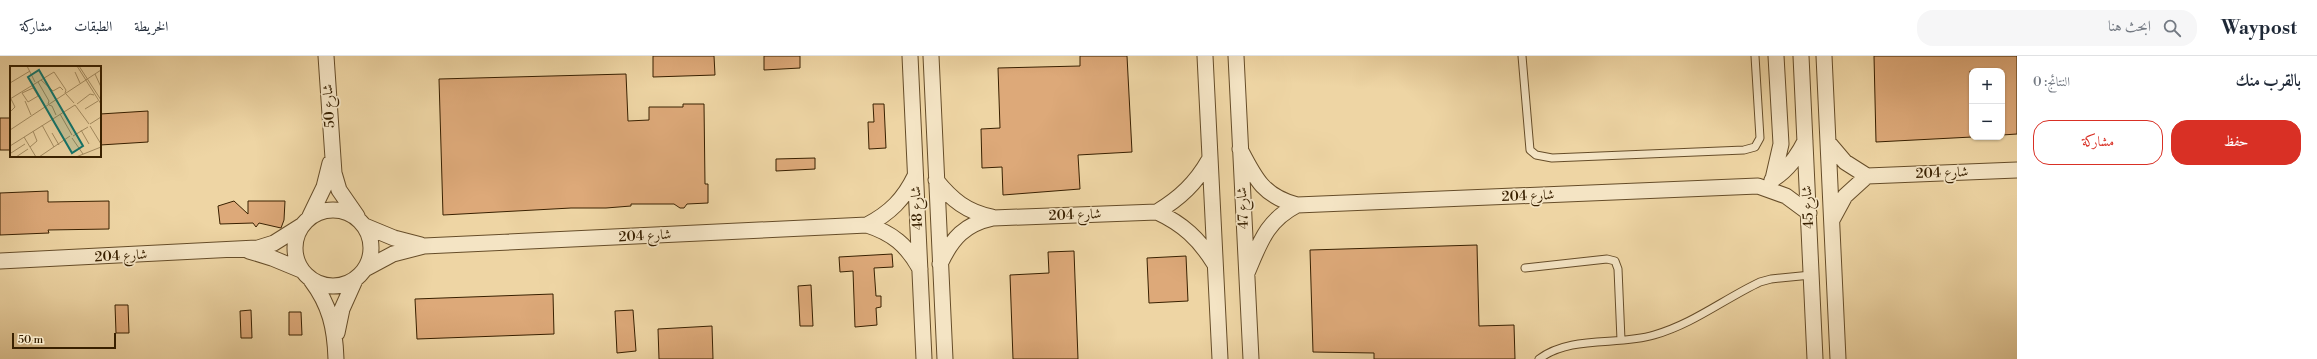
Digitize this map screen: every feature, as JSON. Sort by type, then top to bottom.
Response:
[{"type":"street","name":"شارع 50","points":[[326,56],[331,156],[334,173],[339,190],[362,222]]},
{"type":"street","name":"شارع 48","points":[[910,56],[924,359]]},
{"type":"street","name":"شارع 48","points":[[932,56],[936,180],[945,359]]},
{"type":"street","points":[[1205,56],[1214,263],[1220,359]]},
{"type":"street","name":"شارع 47","points":[[1236,56],[1251,359]]},
{"type":"street","points":[[1774,179],[1781,144],[1776,56]]},
{"type":"street","name":"شارع 45","points":[[1801,56],[1815,359]]},
{"type":"street","name":"شارع 45","points":[[1824,56],[1838,359]]},
{"type":"street","name":"شارع 204","points":[[1240,149],[1259,183],[1266,191],[1276,198],[1297,205],[1758,186],[1774,179],[1790,165],[1805,141]]},
{"type":"street","points":[[1828,142],[1845,162],[1867,176],[1845,196],[1831,222]]},
{"type":"street","name":"شارع 50","points":[[306,221],[324,187],[331,156]]},
{"type":"street","points":[[1157,212],[1182,195],[1202,173],[1210,160]]},
{"type":"street","name":"شارع 204","points":[[1867,176],[2017,170]]},
{"type":"street","name":"شارع 204","points":[[866,225],[883,217],[897,205],[908,190],[916,174]]},
{"type":"street","name":"شارع 204","points":[[936,180],[956,202],[967,210],[993,218]]},
{"type":"street","name":"شارع 204","points":[[1758,186],[1786,196],[1809,214]]},
{"type":"street","points":[[1246,277],[1265,232],[1284,212],[1297,205]]},
{"type":"street","points":[[336,340],[328,307],[296,259],[294,248],[306,221],[322,211],[335,209],[348,212],[362,222],[371,240],[371,255],[342,309],[336,340],[336,359]]},
{"type":"street","name":"شارع 204","points":[[940,264],[955,237],[972,224],[993,218],[1157,212],[1175,220],[1191,232],[1204,247],[1214,263]]},
{"type":"street","name":"شارع 204","points":[[0,261],[242,250],[274,243],[306,221]]},
{"type":"street","name":"شارع 204","points":[[362,222],[394,238],[424,246]]},
{"type":"street","name":"شارع 204","points":[[360,274],[393,254],[424,246],[866,225],[884,230],[899,240],[911,253],[920,269]]},
{"type":"street","name":"شارع 204","points":[[242,250],[272,258],[306,275]]},
{"type":"street","points":[[306,275],[321,285],[333,286],[344,285],[360,274]]},
{"type":"lane","points":[[1522,56],[1530,150],[1536,155],[1552,158],[1744,150],[1755,147],[1760,138],[1755,56]]},
{"type":"lane","points":[[1525,268],[1607,259],[1614,261],[1618,269],[1621,340]]},
{"type":"lane","points":[[1539,359],[1566,347],[1649,336],[1692,320],[1760,282],[1771,279],[1811,275]]},
{"type":"building","points":[[653,56],[714,56],[715,75],[653,77]]},
{"type":"building","points":[[764,56],[800,56],[800,68],[764,70]]},
{"type":"building","points":[[1080,56],[1127,56],[1132,152],[1078,155],[1080,189],[1003,195],[1002,167],[982,168],[981,129],[1000,128],[998,68],[1080,66]]},
{"type":"building","points":[[1874,56],[2017,56],[2017,134],[2005,135],[2005,68],[1969,68],[1969,137],[1876,142]]},
{"type":"building","points":[[626,74],[628,121],[649,120],[649,107],[683,107],[683,104],[704,104],[705,184],[708,184],[708,203],[687,204],[684,208],[680,208],[674,204],[631,204],[631,206],[606,208],[571,208],[443,215],[439,79]]},
{"type":"building","points":[[873,104],[884,104],[886,148],[869,149],[868,122],[874,122]]},
{"type":"building","points":[[148,111],[148,142],[101,145],[101,114]]},
{"type":"building","points":[[0,118],[10,118],[10,150],[0,150]]},
{"type":"building","points":[[815,158],[815,169],[776,171],[776,159]]},
{"type":"building","points":[[48,191],[48,202],[109,201],[109,229],[48,230],[49,233],[0,235],[0,193]]},
{"type":"building","points":[[234,201],[248,214],[248,201],[285,201],[284,220],[281,228],[259,223],[256,227],[253,223],[220,224],[218,206]]},
{"type":"building","points":[[1477,245],[1479,326],[1514,325],[1515,359],[1374,359],[1374,353],[1313,352],[1310,250]]},
{"type":"building","points":[[1074,251],[1078,359],[1013,359],[1010,275],[1049,273],[1048,252]]},
{"type":"building","points":[[892,254],[893,267],[874,268],[876,296],[881,296],[881,307],[876,308],[877,325],[855,327],[853,271],[840,272],[839,257]]},
{"type":"building","points":[[1186,256],[1188,301],[1149,303],[1147,258]]},
{"type":"building","points":[[811,285],[813,326],[800,326],[798,286]]},
{"type":"building","points":[[553,294],[554,334],[417,339],[415,299]]},
{"type":"building","points":[[115,305],[128,305],[129,333],[116,333]]},
{"type":"building","points":[[251,310],[252,338],[241,338],[240,311]]},
{"type":"building","points":[[633,310],[636,351],[617,353],[615,311]]},
{"type":"building","points":[[289,312],[301,312],[302,335],[289,335]]},
{"type":"building","points":[[712,326],[713,359],[659,359],[658,329]]}]
